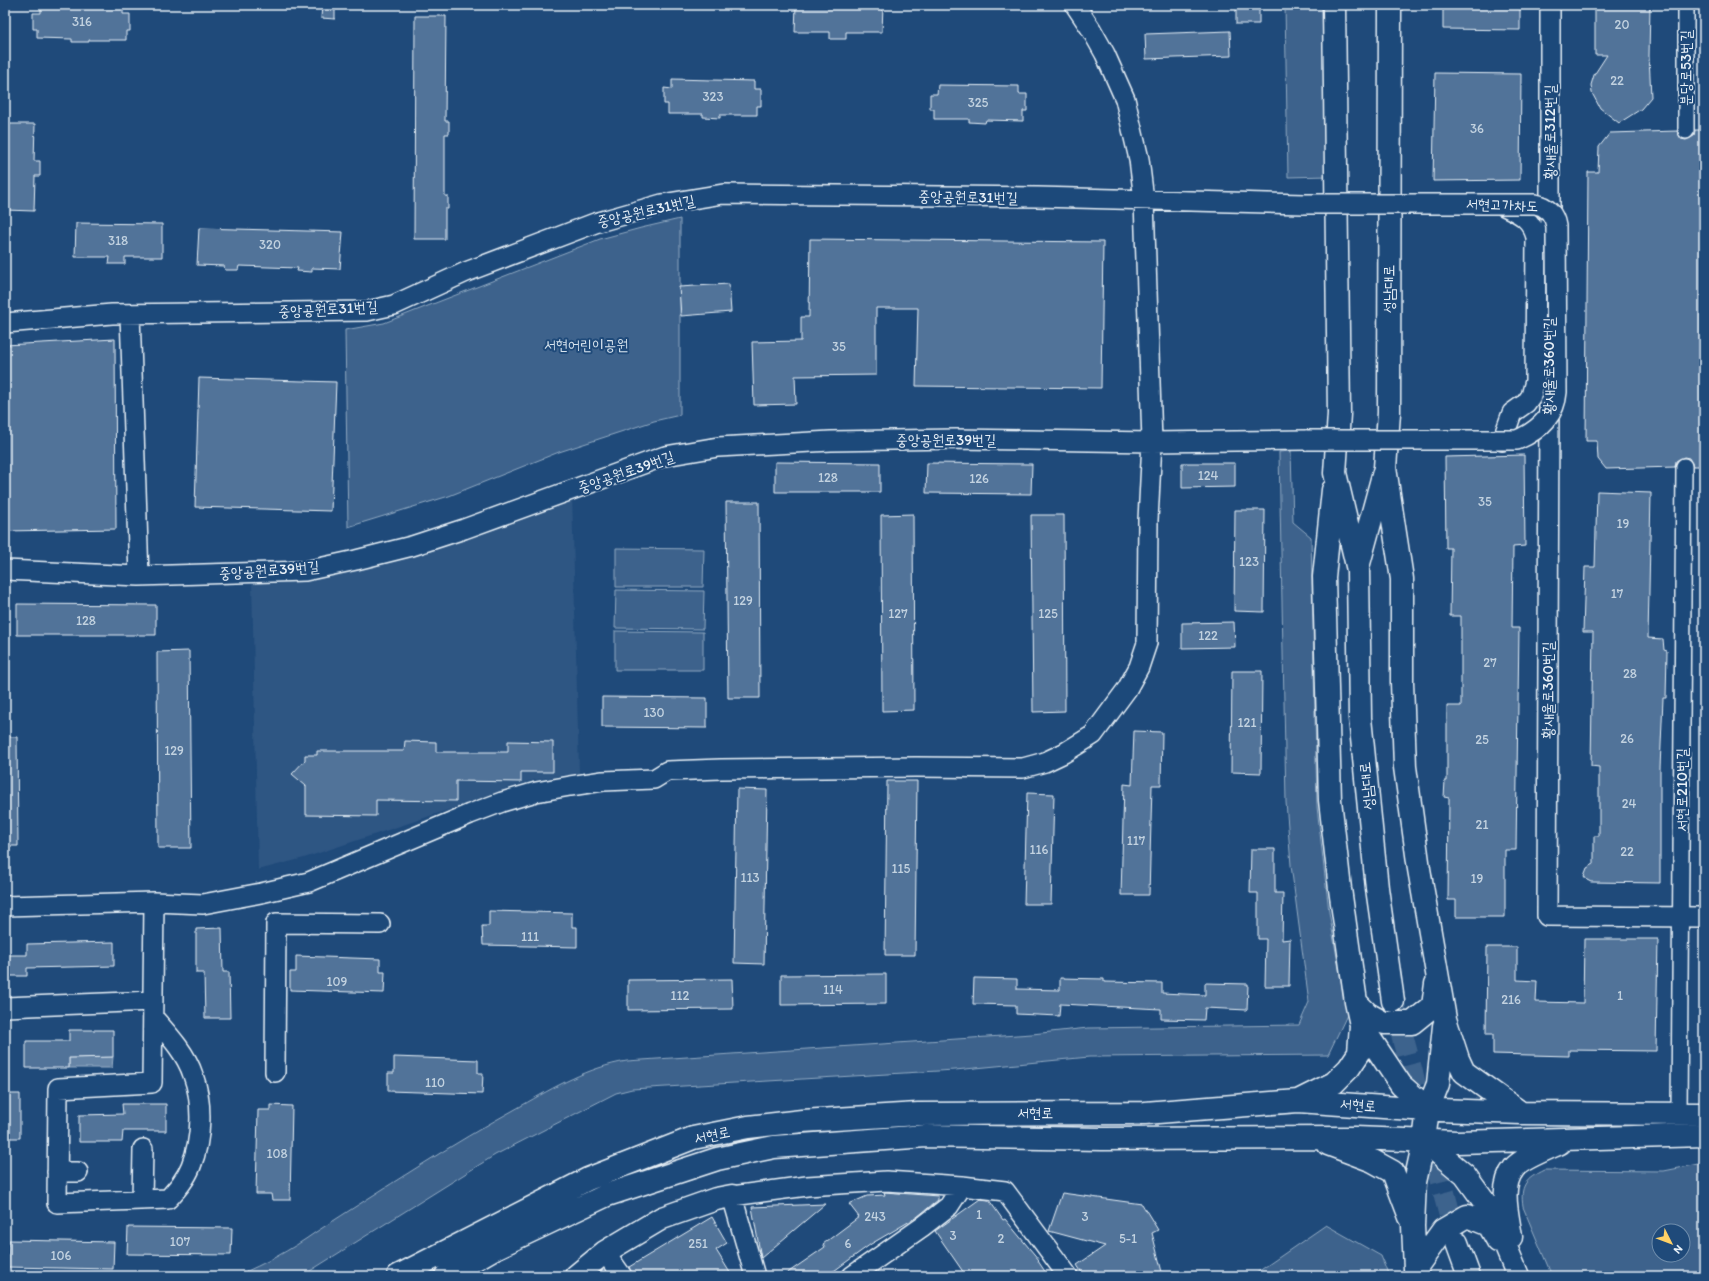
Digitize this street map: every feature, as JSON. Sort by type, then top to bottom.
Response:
[{"type":"main road","name":"성남대로","points":[[1334,5],[1339,414],[1335,473],[1358,570],[1360,718],[1377,888],[1393,1001]]},
{"type":"main road","name":"성남대로","points":[[1358,570],[1385,468],[1389,406],[1390,5]]},
{"type":"main road","points":[[1385,468],[1402,579],[1402,682],[1405,767],[1437,978],[1445,1019],[1458,1059],[1464,1072],[1521,1113]]},
{"type":"main road","points":[[1298,1101],[1334,1083],[1349,1068],[1359,1053],[1361,1024],[1356,1002],[1340,889],[1330,800],[1324,577],[1335,473]]},
{"type":"main road","points":[[1356,1002],[1368,1014],[1384,1022],[1412,1023],[1433,1006],[1437,978]]},
{"type":"main road","points":[[1416,1272],[1413,1226],[1415,1182],[1424,1141],[1428,1109],[1438,1084],[1445,1019]]},
{"type":"main road","points":[[1361,1024],[1401,1085],[1428,1109]]},
{"type":"main road","name":"서현로","points":[[398,1276],[595,1176],[693,1138],[748,1127],[802,1121],[918,1114],[1145,1113],[1298,1101],[1521,1113],[1704,1114]]},
{"type":"main road","name":"서현로","points":[[446,1276],[493,1249],[607,1195],[717,1159],[774,1147],[926,1136],[1355,1138],[1457,1142],[1704,1135]]},
{"type":"main road","points":[[1314,1139],[1350,1151],[1393,1172],[1413,1226]]},
{"type":"main road","points":[[1516,1272],[1505,1194],[1509,1178],[1515,1167],[1533,1156],[1567,1140]]},
{"type":"main road","points":[[1424,1141],[1465,1174],[1491,1210],[1516,1272]]},
{"type":"main road","points":[[576,1276],[605,1252],[662,1218],[716,1199],[732,1196]]},
{"type":"main road","points":[[1416,1272],[1443,1230],[1467,1216],[1488,1225],[1516,1272]]},
{"type":"main road","points":[[1457,1244],[1469,1276]]},
{"type":"street","points":[[5,906],[154,902],[203,904],[261,893],[309,882],[470,814],[536,792],[570,786],[603,781],[654,779],[667,771],[916,767],[1023,768],[1045,762],[1064,753],[1093,735],[1127,689],[1139,667],[1147,643],[1148,520],[1152,442],[1144,200],[1139,159],[1125,99],[1109,63],[1094,35],[1075,5]]},
{"type":"street","name":"황새울로312번길","points":[[1550,5],[1550,307]]},
{"type":"street","name":"분당로53번길","points":[[1686,5],[1686,131]]},
{"type":"street","name":"중앙공원로31번길","points":[[5,323],[130,314],[367,311],[394,305],[466,272],[595,222],[662,204],[723,194],[1038,197],[1304,204]]},
{"type":"street","name":"서현고가차도","points":[[1304,204],[1535,204],[1545,207],[1555,218],[1557,241],[1557,400],[1548,417],[1530,434],[1517,440],[1502,441],[1307,440]]},
{"type":"street","points":[[1500,204],[1528,220],[1534,228],[1536,237],[1536,381],[1531,396],[1526,403],[1512,413],[1502,441]]},
{"type":"street","name":"황새울로360번길","points":[[1550,307],[1547,916],[1704,916]]},
{"type":"street","points":[[130,314],[139,576]]},
{"type":"street","name":"중앙공원로39번길","points":[[5,570],[139,576],[305,571],[412,546],[666,456],[718,447],[846,440],[956,439],[1152,442],[1307,440]]},
{"type":"street","name":"서현로210번길","points":[[1679,1113],[1684,466]]},
{"type":"street","points":[[153,1009],[193,1074],[198,1093],[198,1141],[192,1166],[185,1178],[168,1199],[57,1202],[58,1088],[152,1083],[154,902]]},
{"type":"street","points":[[275,1072],[276,923],[380,924]]},
{"type":"street","points":[[5,1007],[153,1009]]},
{"type":"street","points":[[142,1200],[143,1149]]},
{"type":"street","points":[[57,1172],[78,1172]]},
{"type":"street","points":[[755,1276],[732,1196],[807,1186],[886,1181],[962,1186],[1005,1191],[1068,1276]]},
{"type":"street","points":[[852,1276],[922,1227],[949,1206],[962,1186]]},
{"type":"street","points":[[605,1252],[622,1276]]},
{"type":"shaded area","points":[[572,492],[579,773],[534,780],[304,858],[258,870],[252,579],[285,579]]},
{"type":"shaded area","points":[[113,1057],[112,1068],[69,1068],[69,1058]]},
{"type":"green space","points":[[1285,5],[1325,5],[1328,176],[1288,177]]},
{"type":"green space","name":"서현어린이공원","points":[[680,219],[680,415],[654,421],[559,452],[449,496],[348,527],[345,330],[384,323],[600,239]]},
{"type":"green space","points":[[1291,451],[1293,522],[1311,537],[1317,807],[1329,912],[1347,1015],[1328,1055],[1089,1057],[955,1070],[632,1089],[616,1093],[495,1155],[302,1276],[236,1276],[287,1251],[443,1152],[533,1099],[585,1073],[613,1064],[627,1061],[1032,1034],[1088,1028],[1299,1025],[1309,1002],[1291,865],[1286,802],[1279,452]]},
{"type":"green space","points":[[616,548],[704,549],[703,587],[616,587]]},
{"type":"green space","points":[[616,590],[704,591],[703,629],[615,628]]},
{"type":"green space","points":[[615,631],[703,632],[703,670],[615,670]]},
{"type":"green space","points":[[1704,1163],[1704,1276],[1552,1276],[1523,1207],[1522,1200],[1523,1188],[1525,1184],[1532,1177],[1544,1170],[1664,1171]]},
{"type":"green space","points":[[1326,1225],[1381,1256],[1389,1276],[1252,1276]]},
{"type":"building","points":[[41,5],[123,5],[123,14],[130,14],[130,31],[126,31],[126,40],[89,40],[89,42],[72,42],[72,39],[37,38],[37,29],[33,29],[33,13],[41,13]]},
{"type":"building","points":[[322,5],[335,5],[335,19],[321,18]]},
{"type":"building","points":[[796,5],[883,5],[882,32],[846,32],[846,39],[830,39],[830,32],[795,32]]},
{"type":"building","points":[[1236,5],[1259,5],[1259,24],[1236,24]]},
{"type":"building","points":[[1443,5],[1520,5],[1520,30],[1443,29]]},
{"type":"building","points":[[1595,5],[1650,5],[1649,56],[1651,97],[1641,109],[1619,123],[1600,108],[1592,93],[1591,85],[1594,75],[1607,55],[1595,55]]},
{"type":"building","points":[[415,16],[446,16],[445,121],[449,121],[449,134],[445,134],[445,196],[448,196],[448,209],[445,209],[445,239],[414,239]]},
{"type":"building","points":[[1230,31],[1231,56],[1146,59],[1145,34]]},
{"type":"building","points":[[1435,73],[1521,74],[1520,180],[1433,181]]},
{"type":"building","points":[[672,79],[754,81],[754,89],[761,89],[761,106],[757,106],[757,115],[720,115],[720,118],[703,117],[703,114],[668,114],[668,104],[664,104],[664,88],[672,89]]},
{"type":"building","points":[[938,85],[1019,86],[1019,94],[1027,94],[1027,111],[1023,111],[1023,121],[986,120],[985,123],[969,122],[969,119],[934,119],[934,109],[930,109],[930,94],[937,94]]},
{"type":"building","points":[[5,124],[35,124],[34,161],[40,161],[40,176],[35,176],[34,211],[5,210]]},
{"type":"building","points":[[1695,130],[1704,130],[1704,466],[1693,466],[1689,458],[1684,457],[1676,461],[1675,467],[1606,469],[1598,459],[1597,441],[1586,441],[1588,172],[1598,172],[1599,147],[1610,133],[1677,131],[1681,139],[1686,140],[1694,136]]},
{"type":"building","points":[[76,223],[162,224],[162,257],[125,257],[125,264],[109,264],[110,257],[75,257]]},
{"type":"building","points":[[199,228],[343,232],[340,269],[312,268],[312,272],[297,271],[298,268],[239,266],[238,270],[225,270],[224,266],[197,265]]},
{"type":"building","points":[[810,239],[1103,242],[1101,388],[916,386],[918,308],[876,308],[876,375],[795,376],[796,404],[754,405],[752,342],[801,341],[801,317],[809,317]]},
{"type":"building","points":[[729,284],[731,312],[681,316],[679,287]]},
{"type":"building","points":[[115,339],[116,529],[5,531],[5,345]]},
{"type":"building","points":[[199,378],[336,382],[331,511],[195,507]]},
{"type":"building","points":[[1524,455],[1525,546],[1513,547],[1512,628],[1519,628],[1516,850],[1505,850],[1505,917],[1456,917],[1456,900],[1448,900],[1449,798],[1444,797],[1445,781],[1447,781],[1447,706],[1461,706],[1461,616],[1450,616],[1451,548],[1446,548],[1445,457]]},
{"type":"building","points":[[775,462],[880,463],[880,492],[775,492]]},
{"type":"building","points":[[927,463],[1032,464],[1031,494],[926,493]]},
{"type":"building","points":[[1182,463],[1235,463],[1235,487],[1182,488]]},
{"type":"building","points":[[1597,491],[1651,493],[1648,638],[1663,639],[1664,650],[1667,651],[1666,698],[1663,698],[1660,768],[1660,883],[1591,882],[1584,876],[1587,868],[1594,864],[1594,836],[1599,836],[1599,767],[1591,766],[1593,632],[1583,632],[1585,567],[1595,567]]},
{"type":"building","points":[[726,502],[759,502],[760,698],[728,698]]},
{"type":"building","points":[[1235,510],[1265,510],[1264,612],[1234,611]]},
{"type":"building","points":[[913,514],[914,710],[882,711],[881,515]]},
{"type":"building","points":[[1031,515],[1064,515],[1065,711],[1033,712]]},
{"type":"building","points":[[17,604],[156,605],[156,635],[17,635]]},
{"type":"building","points":[[1234,622],[1235,647],[1182,648],[1182,623]]},
{"type":"building","points":[[189,651],[191,848],[158,848],[157,652]]},
{"type":"building","points":[[1232,671],[1262,671],[1261,773],[1231,772]]},
{"type":"building","points":[[602,697],[707,698],[707,728],[602,727]]},
{"type":"building","points":[[1134,731],[1162,732],[1161,785],[1152,785],[1149,895],[1121,895],[1124,784],[1132,785]]},
{"type":"building","points":[[5,737],[17,737],[18,846],[5,846]]},
{"type":"building","points":[[405,741],[436,742],[436,752],[508,752],[508,741],[553,742],[553,772],[521,772],[521,782],[456,781],[456,801],[376,800],[376,816],[306,815],[306,786],[292,774],[305,760],[305,755],[317,755],[317,751],[404,751]]},
{"type":"building","points":[[887,781],[917,781],[915,955],[885,955]]},
{"type":"building","points":[[737,789],[767,790],[764,964],[734,963]]},
{"type":"building","points":[[1027,793],[1054,794],[1051,904],[1024,904]]},
{"type":"building","points":[[1251,849],[1275,849],[1275,893],[1283,893],[1282,940],[1290,939],[1289,986],[1265,986],[1266,939],[1258,939],[1258,893],[1250,893]]},
{"type":"building","points":[[489,911],[572,913],[572,927],[577,927],[577,947],[483,945],[482,926],[489,926]]},
{"type":"building","points":[[222,928],[223,972],[229,972],[230,1018],[205,1018],[204,973],[196,973],[196,929]]},
{"type":"building","points":[[1584,939],[1658,939],[1656,1051],[1569,1050],[1569,1056],[1493,1054],[1493,1034],[1486,1034],[1487,947],[1517,947],[1517,980],[1537,981],[1536,1002],[1583,1003]]},
{"type":"building","points":[[114,942],[114,966],[27,968],[27,976],[5,976],[5,955],[27,955],[27,944]]},
{"type":"building","points":[[296,956],[380,959],[380,972],[385,972],[384,993],[290,990],[290,972],[296,972]]},
{"type":"building","points":[[886,974],[886,1004],[781,1005],[781,975]]},
{"type":"building","points":[[974,978],[1017,979],[1017,989],[1060,990],[1060,978],[1104,979],[1104,982],[1162,983],[1162,993],[1205,995],[1205,983],[1248,984],[1247,1010],[1205,1008],[1204,1020],[1161,1019],[1161,1009],[1060,1004],[1059,1016],[1016,1014],[1016,1005],[973,1004]]},
{"type":"building","points":[[732,979],[733,1009],[628,1010],[628,980]]},
{"type":"building","points":[[69,1030],[113,1030],[113,1057],[69,1058],[69,1068],[26,1068],[26,1041],[69,1041]]},
{"type":"building","points":[[394,1057],[478,1060],[478,1073],[483,1073],[482,1094],[388,1091],[388,1073],[394,1073]]},
{"type":"building","points":[[5,1094],[20,1094],[20,1138],[5,1138]]},
{"type":"building","points":[[122,1104],[166,1104],[166,1131],[123,1131],[122,1142],[79,1142],[79,1115],[123,1114]]},
{"type":"building","points":[[271,1105],[292,1106],[290,1200],[272,1200],[271,1194],[256,1194],[258,1110],[271,1110]]},
{"type":"building","points":[[884,1192],[938,1196],[938,1200],[917,1217],[871,1244],[827,1276],[783,1276],[825,1247],[823,1244],[859,1217],[849,1204],[867,1196],[885,1195]]},
{"type":"building","points":[[1062,1193],[1142,1204],[1158,1230],[1152,1233],[1163,1276],[1084,1276],[1077,1265],[1105,1246],[1049,1231]]},
{"type":"building","points":[[980,1199],[989,1200],[1003,1220],[1005,1219],[1039,1260],[1038,1261],[1048,1276],[966,1276],[935,1231]]},
{"type":"building","points":[[825,1204],[761,1258],[752,1207]]},
{"type":"building","points":[[712,1217],[727,1243],[716,1250],[732,1276],[633,1276],[629,1267]]},
{"type":"building","points":[[128,1227],[232,1228],[231,1255],[127,1254]]},
{"type":"building","points":[[9,1240],[114,1242],[113,1269],[8,1267]]},
{"type":"tunnel","points":[[1393,1001],[1457,1242]]}]
